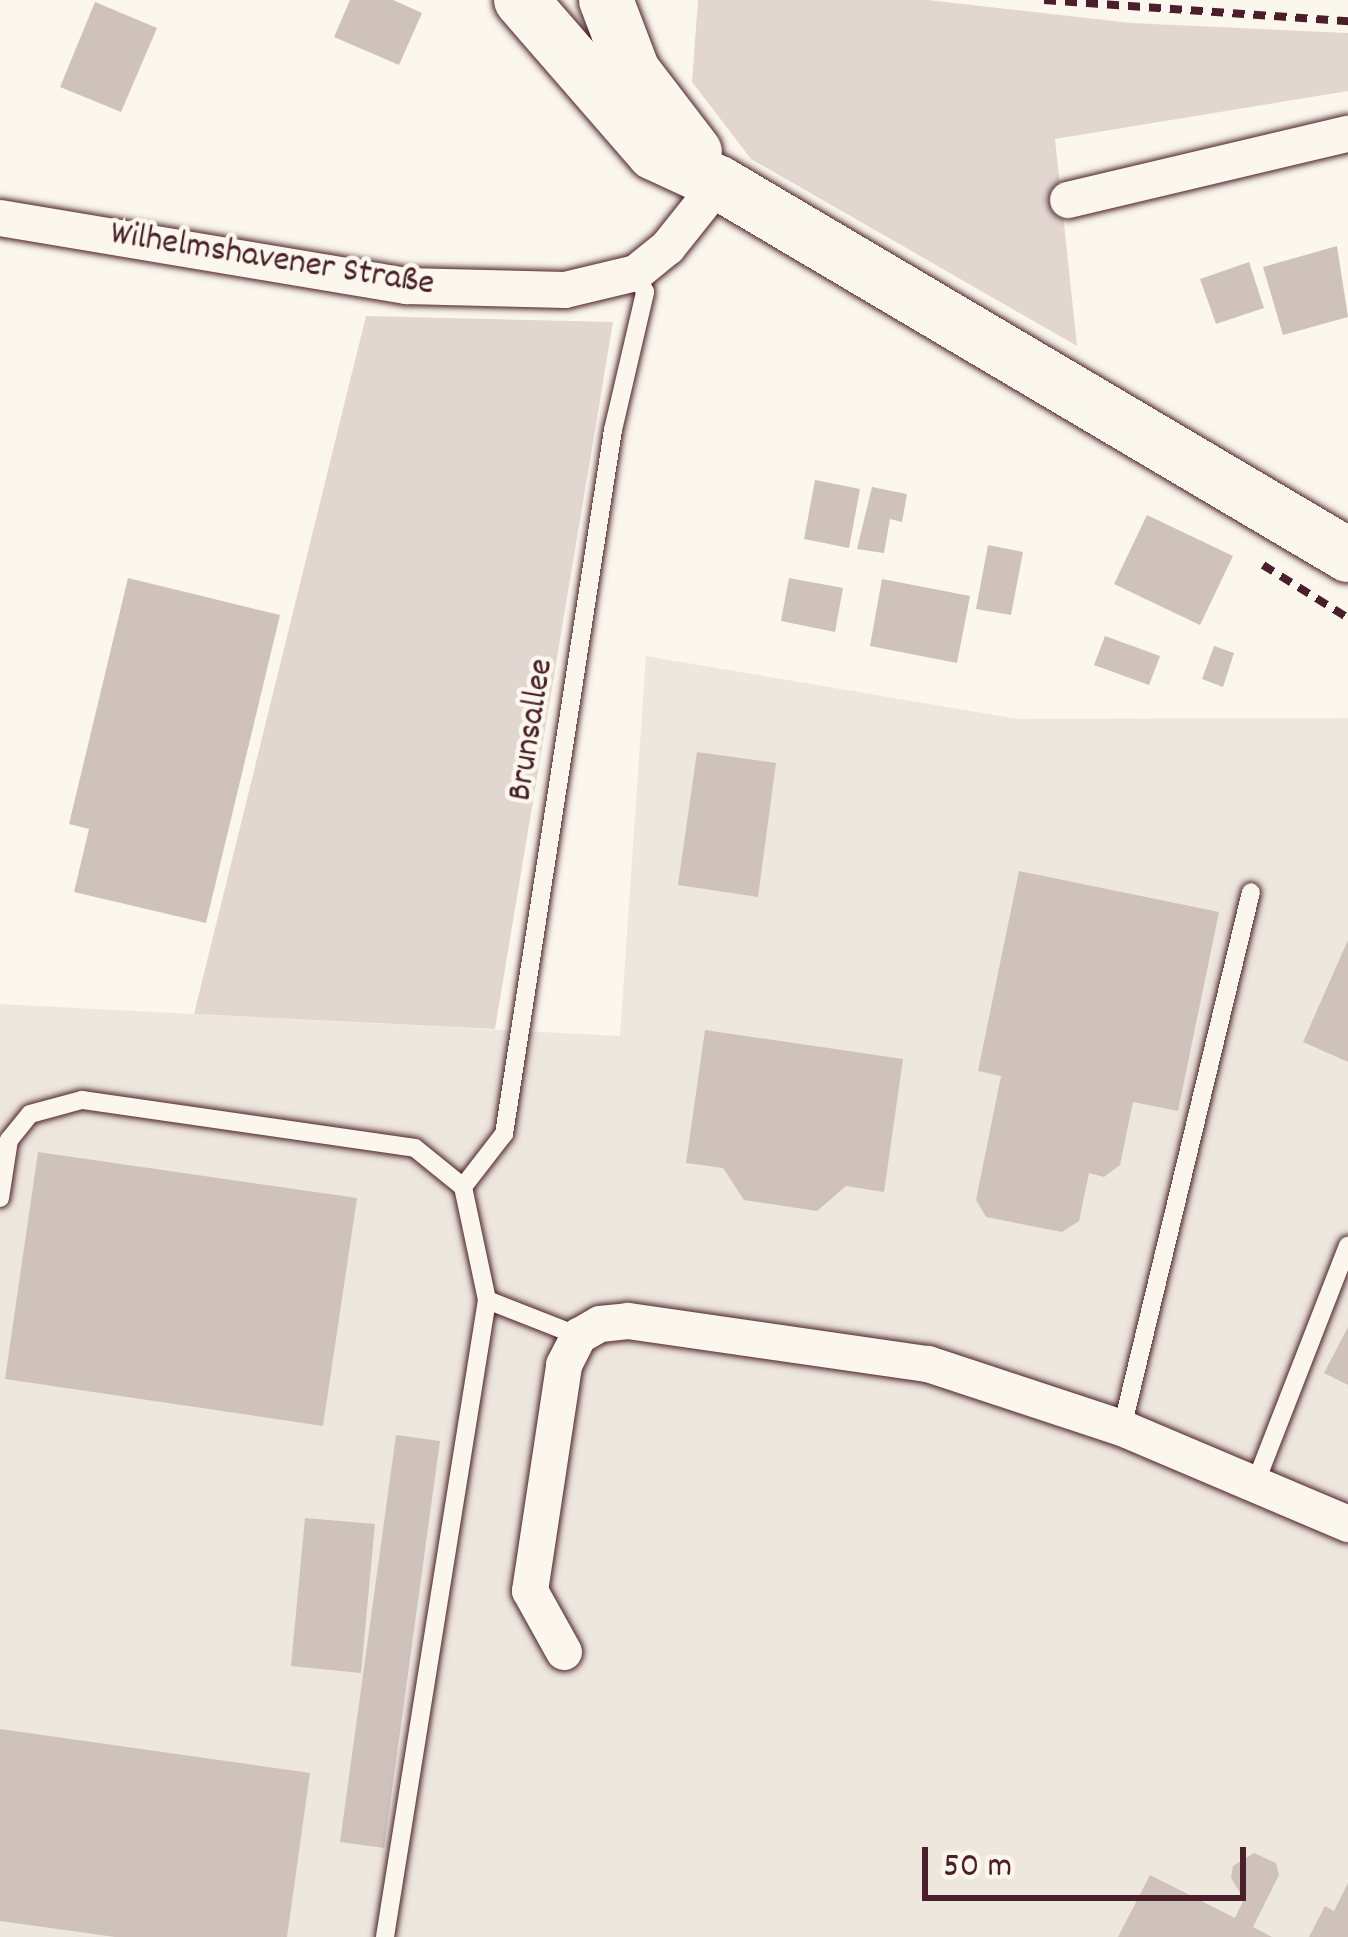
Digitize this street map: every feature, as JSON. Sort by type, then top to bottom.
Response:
[{"type":"street","points":[[614,8],[633,71],[719,182]]},
{"type":"street","points":[[538,11],[655,153],[719,182],[1348,555]]},
{"type":"street","points":[[1068,200],[1348,134]]},
{"type":"street","name":"Wilhelmshavener Straße","points":[[0,218],[406,286],[565,290],[636,273],[668,247],[719,182]]},
{"type":"street","points":[[563,1652],[530,1591],[564,1365],[579,1336],[628,1321],[928,1364],[1122,1428],[1348,1524]]},
{"type":"lane","name":"Brunsallee","points":[[463,1187],[504,1134],[613,430],[645,292],[636,273]]},
{"type":"lane","points":[[1122,1428],[1251,892]]},
{"type":"lane","points":[[0,1198],[9,1140],[30,1114],[82,1100],[415,1148],[463,1187],[487,1300],[385,1937]]},
{"type":"lane","points":[[1255,1484],[1348,1245]]},
{"type":"lane","points":[[487,1300],[579,1336]]},
{"type":"path","points":[[1044,0],[1348,21]]},
{"type":"shaded area","points":[[698,0],[928,0],[1131,23],[1348,33],[1348,91],[1055,139],[1077,346],[751,159],[692,82]]},
{"type":"shaded area","points":[[366,316],[613,322],[495,1029],[194,1014]]},
{"type":"shaded area","points":[[646,656],[1018,719],[1348,718],[1348,1937],[0,1937],[0,1004],[620,1036]]},
{"type":"building","points":[[350,0],[393,0],[422,13],[399,65],[334,37]]},
{"type":"building","points":[[95,2],[157,28],[121,112],[60,87]]},
{"type":"building","points":[[1337,246],[1348,317],[1283,335],[1263,267]]},
{"type":"building","points":[[1249,262],[1264,308],[1216,324],[1200,279]]},
{"type":"building","points":[[815,480],[860,489],[849,548],[804,539]]},
{"type":"building","points":[[872,487],[907,494],[902,522],[890,519],[884,553],[857,549]]},
{"type":"building","points":[[1147,515],[1233,556],[1200,625],[1114,584]]},
{"type":"building","points":[[988,545],[1023,552],[1011,615],[976,609]]},
{"type":"building","points":[[128,578],[280,615],[206,923],[74,892],[89,829],[69,824]]},
{"type":"building","points":[[789,578],[843,588],[835,632],[781,621]]},
{"type":"building","points":[[882,579],[970,596],[957,663],[870,646]]},
{"type":"building","points":[[1105,636],[1160,656],[1149,685],[1094,665]]},
{"type":"building","points":[[1214,646],[1234,653],[1223,687],[1202,679]]},
{"type":"building","points":[[697,752],[776,763],[758,897],[678,885]]},
{"type":"building","points":[[1019,871],[1219,912],[1178,1111],[1133,1102],[1120,1165],[1104,1177],[1089,1173],[1079,1221],[1062,1232],[986,1217],[976,1200],[1001,1076],[978,1071]]},
{"type":"building","points":[[1348,940],[1348,1062],[1303,1042]]},
{"type":"building","points":[[705,1030],[903,1059],[884,1192],[846,1186],[817,1211],[744,1200],[723,1168],[686,1163]]},
{"type":"building","points":[[38,1152],[357,1198],[323,1426],[5,1379]]},
{"type":"building","points":[[1348,1327],[1348,1385],[1324,1373]]},
{"type":"building","points":[[396,1435],[440,1441],[384,1848],[340,1842]]},
{"type":"building","points":[[305,1518],[375,1524],[361,1673],[291,1666]]},
{"type":"building","points":[[0,1729],[310,1773],[287,1937],[115,1937],[0,1921]]},
{"type":"building","points":[[1254,1853],[1276,1863],[1279,1875],[1253,1927],[1272,1937],[1118,1937],[1150,1875],[1235,1918],[1244,1899],[1231,1878],[1233,1866]]},
{"type":"building","points":[[1348,1883],[1348,1937],[1309,1937],[1325,1906],[1334,1911]]}]
